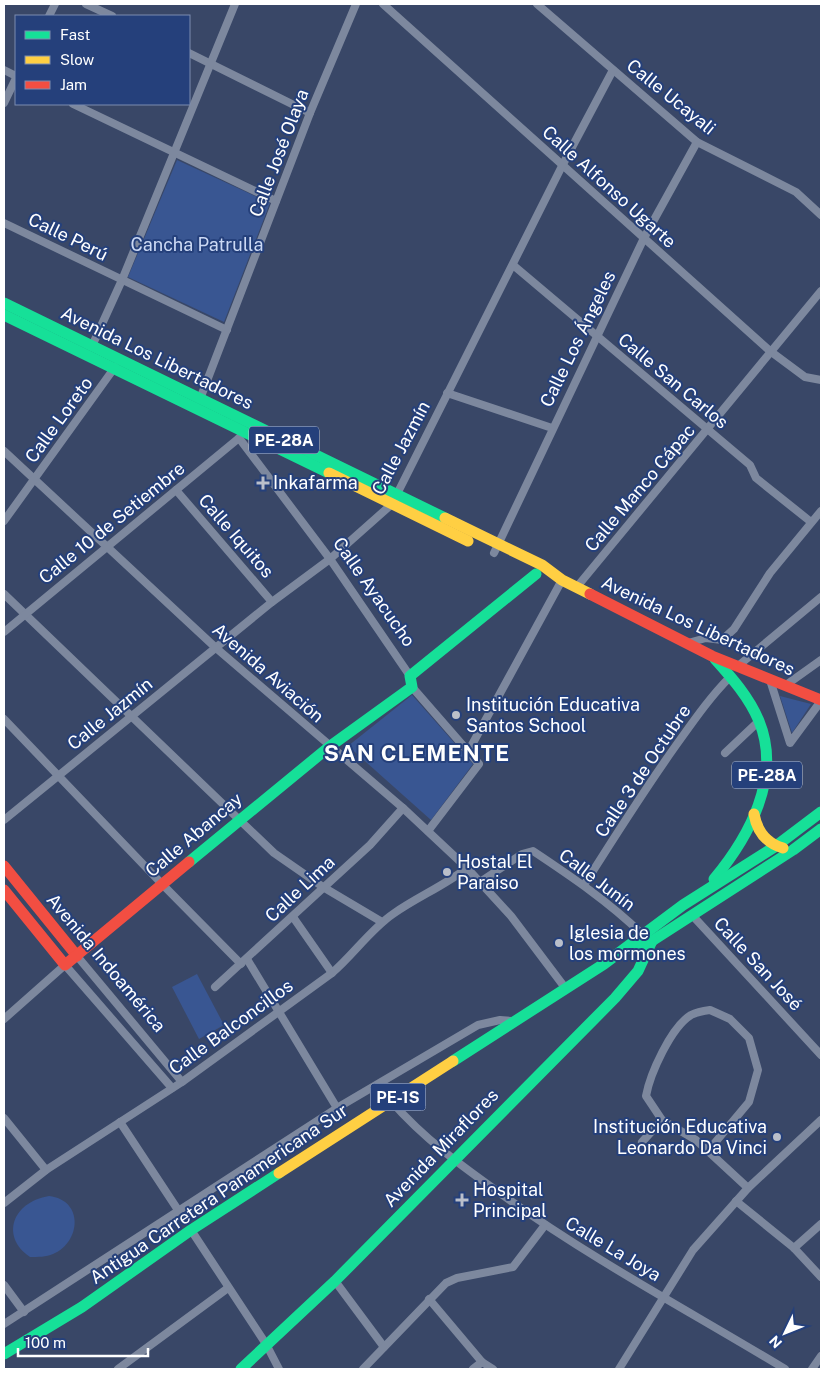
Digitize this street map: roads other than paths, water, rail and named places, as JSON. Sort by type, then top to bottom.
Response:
[{"type":"main road","name":"Avenida Los Libertadores","points":[[4,303],[9,318],[200,399],[242,430]]},
{"type":"main road","name":"Avenida Los Libertadores","points":[[9,318],[92,346],[116,364],[242,430],[496,549],[542,566],[576,588],[712,656],[821,700]]},
{"type":"main road","name":"Avenida Los Libertadores","points":[[496,549],[536,574],[562,580]]},
{"type":"main road","name":"Calle Abancay","points":[[66,965],[240,819],[411,681],[536,574]]},
{"type":"main road","name":"PE-28A","points":[[702,892],[726,866],[754,814],[767,774],[767,745],[757,714],[712,656]]},
{"type":"main road","points":[[730,677],[743,668]]},
{"type":"main road","name":"Antigua Carretera Panamericana Sur","points":[[647,938],[702,892],[776,846],[821,812]]},
{"type":"main road","name":"PE-28A","points":[[754,814],[759,831],[771,844],[776,846]]},
{"type":"main road","name":"Antigua Carretera Panamericana Sur","points":[[4,1354],[82,1307],[191,1230],[390,1101],[604,964],[647,938],[692,915],[793,850],[821,829]]},
{"type":"main road","points":[[776,846],[793,850]]},
{"type":"main road","name":"Avenida Indoamérica","points":[[4,866],[77,956]]},
{"type":"main road","name":"Avenida Indoamérica","points":[[4,890],[66,965]]},
{"type":"main road","name":"Avenida Miraflores","points":[[241,1369],[335,1281],[622,990],[649,953],[647,938]]},
{"type":"street","points":[[86,4],[110,15]]},
{"type":"street","points":[[92,346],[122,280],[235,4]]},
{"type":"street","name":"Calle José Olaya","points":[[200,399],[310,114],[356,4]]},
{"type":"street","name":"Calle Alfonso Ugarte","points":[[384,4],[770,351],[805,377],[821,380]]},
{"type":"street","name":"Calle Ucayali","points":[[538,4],[696,142],[796,192],[821,215]]},
{"type":"street","points":[[190,53],[310,114]]},
{"type":"street","points":[[4,70],[15,76]]},
{"type":"street","name":"Calle Jazmín","points":[[4,820],[272,602],[330,559],[394,500],[562,166],[613,70]]},
{"type":"street","points":[[4,103],[15,79]]},
{"type":"street","points":[[76,105],[276,201]]},
{"type":"street","name":"Calle Los Ángeles","points":[[496,549],[644,238],[696,142]]},
{"type":"street","name":"Calle Perú","points":[[4,223],[227,330]]},
{"type":"street","name":"Calle San Carlos","points":[[513,265],[750,464],[756,478],[812,522]]},
{"type":"street","name":"Calle Manco Cápac","points":[[576,588],[821,291]]},
{"type":"street","name":"Calle Loreto","points":[[4,522],[116,364]]},
{"type":"street","points":[[448,393],[552,428]]},
{"type":"street","name":"Calle 10 de Setiembre","points":[[4,632],[176,490],[242,430]]},
{"type":"street","name":"Calle Ayacucho","points":[[242,430],[411,681],[479,764],[428,830]]},
{"type":"street","name":"Avenida Aviación","points":[[4,451],[216,648],[428,830],[467,868],[510,916],[566,989]]},
{"type":"street","name":"Calle Iquitos","points":[[176,490],[272,602]]},
{"type":"street","points":[[688,643],[706,638],[722,640],[734,629],[770,573],[821,511]]},
{"type":"street","points":[[468,752],[562,580]]},
{"type":"street","points":[[4,594],[274,853],[323,888],[382,922]]},
{"type":"street","points":[[743,668],[821,597]]},
{"type":"street","points":[[784,686],[821,660]]},
{"type":"street","name":"Calle 3 de Octubre","points":[[584,885],[667,759],[717,690],[730,677]]},
{"type":"street","points":[[770,680],[790,743],[821,700]]},
{"type":"street","points":[[4,719],[162,884],[244,962],[278,1011],[337,1108]]},
{"type":"street","points":[[725,754],[759,721]]},
{"type":"street","name":"Calle Lima","points":[[215,988],[370,844],[402,808]]},
{"type":"street","name":"Calle Junín","points":[[480,882],[522,854],[533,852],[584,885],[622,914],[647,938]]},
{"type":"street","name":"Calle Balconcillos","points":[[4,1202],[46,1170],[182,1082],[332,973],[350,958],[382,922],[406,905],[450,882],[467,868]]},
{"type":"street","name":"Calle San José","points":[[692,915],[821,1055]]},
{"type":"street","points":[[293,917],[332,973]]},
{"type":"street","name":"Avenida Indoamérica","points":[[77,956],[182,1082]]},
{"type":"street","name":"Avenida Indoamérica","points":[[66,965],[172,1088]]},
{"type":"street","name":"Calle Abancay","points":[[4,1018],[66,965]]},
{"type":"street","points":[[708,1151],[749,1102],[758,1070],[749,1038],[730,1019],[710,1010],[689,1016],[680,1026],[663,1051],[649,1081],[646,1096],[657,1116],[680,1129],[708,1151],[748,1188]]},
{"type":"street","points":[[4,1324],[337,1108],[478,1025],[500,1020],[515,1022]]},
{"type":"street","name":"Calle La Joya","points":[[390,1101],[410,1123],[453,1160],[545,1225],[785,1369]]},
{"type":"street","points":[[4,1118],[46,1170]]},
{"type":"street","points":[[642,1142],[662,1120]]},
{"type":"street","points":[[622,1368],[693,1250],[736,1200],[821,1120]]},
{"type":"street","points":[[120,1122],[178,1210]]},
{"type":"street","points":[[736,1200],[794,1248],[821,1277]]},
{"type":"street","points":[[794,1248],[821,1224]]},
{"type":"street","points":[[363,1369],[446,1283],[457,1278],[513,1267],[545,1225]]},
{"type":"street","points":[[191,1230],[266,1344],[279,1369]]},
{"type":"street","points":[[335,1281],[384,1347]]},
{"type":"street","points":[[4,1285],[24,1312]]},
{"type":"street","points":[[118,1369],[228,1288]]},
{"type":"street","points":[[429,1299],[482,1362],[493,1369]]},
{"type":"street","points":[[812,1369],[821,1356]]},
{"type":"street","points":[[473,1369],[482,1362]]},
{"type":"place","name":"Inkafarma","points":[[263,483]]},
{"type":"place","name":"Institución Educativa Santos School","points":[[456,715]]},
{"type":"place","name":"Hostal El Paraiso","points":[[447,872]]},
{"type":"place","name":"Iglesia de los mormones","points":[[559,943]]},
{"type":"place","name":"Institución Educativa Leonardo Da Vinci","points":[[777,1137]]},
{"type":"place","name":"Hospital Principal","points":[[462,1200]]},
{"type":"district","name":"SAN CLEMENTE","points":[[417,753]]},
{"type":"park label","name":"Cancha Patrulla","points":[[197,245]]}]
